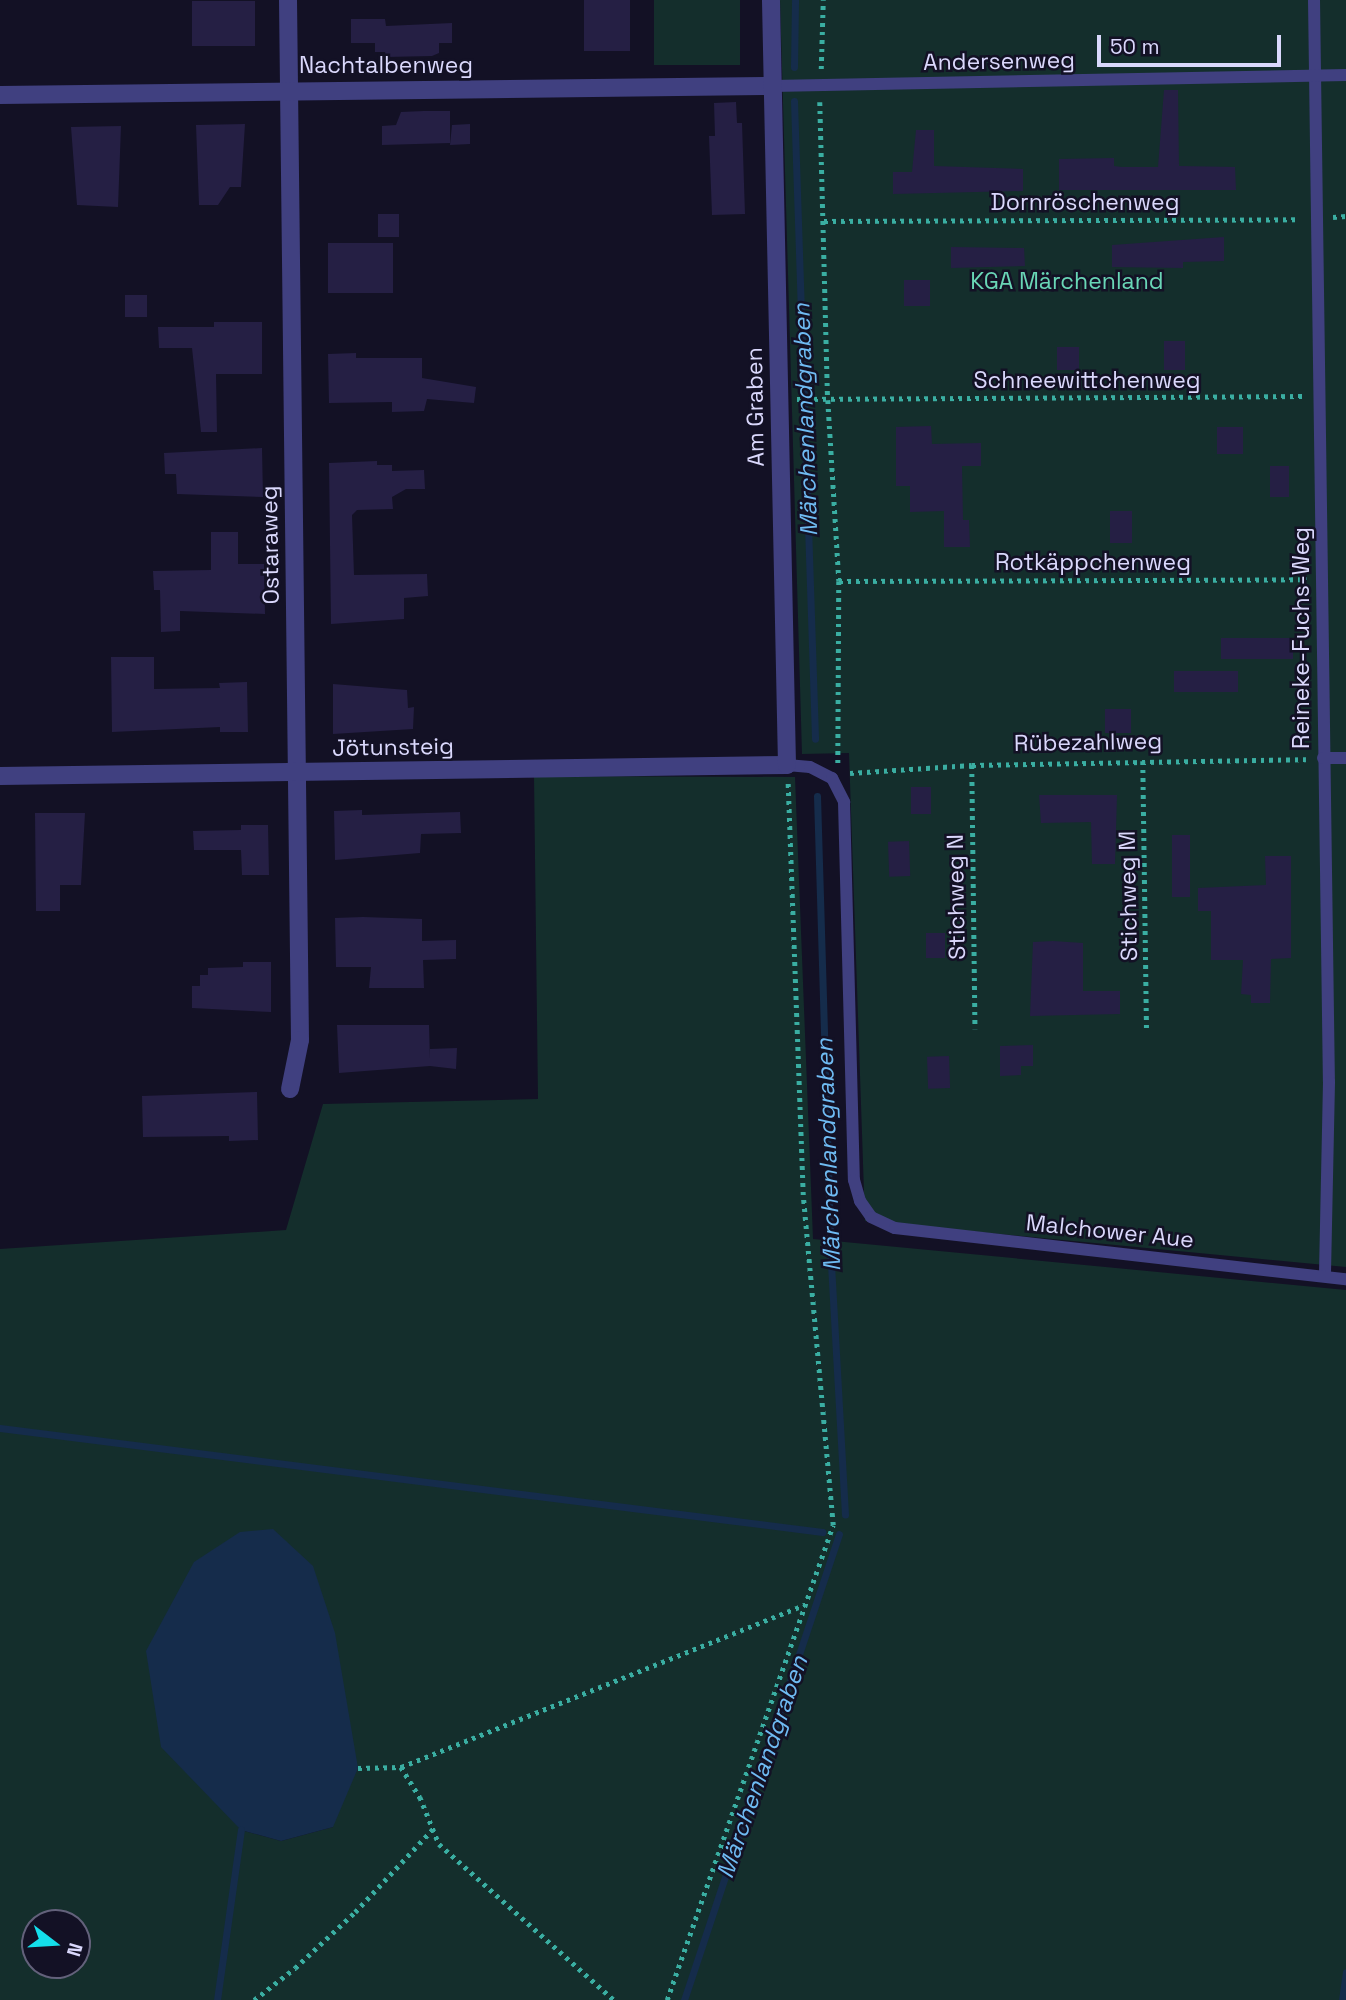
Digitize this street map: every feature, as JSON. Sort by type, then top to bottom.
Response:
[{"type":"street","name":"Ostaraweg","points":[[288,0],[300,1040],[290,1089]]},
{"type":"street","name":"Am Graben","points":[[771,0],[787,765]]},
{"type":"street","name":"Nachtalbenweg","points":[[0,95],[772,86]]},
{"type":"street","name":"Jötunsteig","points":[[0,776],[787,765]]},
{"type":"lane","name":"Reineke-Fuchs-Weg","points":[[1314,0],[1329,1082],[1325,1276]]},
{"type":"lane","name":"Andersenweg","points":[[772,86],[1346,75]]},
{"type":"lane","points":[[1323,758],[1346,758]]},
{"type":"lane","points":[[787,765],[810,767],[832,778]]},
{"type":"lane","name":"Malchower Aue","points":[[832,778],[844,802],[854,1180],[860,1201],[872,1217],[895,1228],[1346,1279]]},
{"type":"path","points":[[823,0],[820,85],[828,400],[839,581],[841,758],[832,778]]},
{"type":"path","name":"Dornröschenweg","points":[[824,221],[1346,216]]},
{"type":"path","name":"Schneewittchenweg","points":[[799,399],[1321,396]]},
{"type":"path","name":"Rotkäppchenweg","points":[[839,581],[1322,579]]},
{"type":"path","name":"Rübezahlweg","points":[[832,778],[857,770],[972,765],[1323,758]]},
{"type":"path","name":"Stichweg M","points":[[1143,761],[1147,1031]]},
{"type":"path","points":[[667,2000],[834,1525],[803,1195],[787,765]]},
{"type":"path","name":"Stichweg N","points":[[972,765],[975,1029]]},
{"type":"path","points":[[358,1768],[401,1768],[806,1605]]},
{"type":"path","points":[[401,1768],[439,1844],[614,2000]]},
{"type":"path","points":[[254,2000],[355,1912],[433,1829]]},
{"type":"green space","points":[[654,0],[740,0],[740,65],[654,65]]},
{"type":"green space","name":"KGA Märchenland","points":[[780,0],[1346,0],[1346,1267],[865,1221],[849,753],[802,754]]},
{"type":"green space","points":[[534,776],[795,777],[813,1239],[1346,1290],[1346,2000],[0,2000],[0,1249],[286,1230],[323,1104],[538,1099]],"holes":[[[333,1827],[281,1841],[241,1830]]]},
{"type":"water","points":[[273,1529],[313,1566],[335,1633],[358,1768],[333,1827],[281,1841],[241,1830],[161,1747],[146,1651],[194,1562],[240,1532]]},
{"type":"building","points":[[584,0],[630,0],[630,51],[584,51]]},
{"type":"building","points":[[192,1],[255,1],[255,46],[192,46]]},
{"type":"building","points":[[351,19],[385,19],[386,26],[452,23],[452,43],[439,43],[439,53],[432,56],[386,57],[385,52],[375,52],[375,43],[351,43]]},
{"type":"building","points":[[1164,90],[1178,90],[1179,166],[1235,167],[1236,190],[1059,190],[1059,159],[1114,158],[1114,166],[1158,167]]},
{"type":"building","points":[[736,102],[737,123],[742,123],[745,214],[712,215],[709,136],[715,136],[714,103]]},
{"type":"building","points":[[450,111],[450,143],[382,145],[382,126],[396,125],[401,112]]},
{"type":"building","points":[[245,124],[241,187],[230,187],[218,205],[199,205],[196,125]]},
{"type":"building","points":[[470,124],[470,144],[450,145],[452,125]]},
{"type":"building","points":[[121,126],[118,207],[77,205],[71,127]]},
{"type":"building","points":[[916,130],[934,130],[934,166],[1023,169],[1023,191],[893,194],[893,172],[912,172]]},
{"type":"building","points":[[378,214],[399,214],[399,237],[378,237]]},
{"type":"building","points":[[1224,237],[1224,261],[1183,262],[1183,268],[1112,267],[1112,245]]},
{"type":"building","points":[[328,243],[393,243],[393,293],[328,293]]},
{"type":"building","points":[[951,247],[1024,248],[1025,266],[951,268]]},
{"type":"building","points":[[904,280],[930,280],[930,306],[904,306]]},
{"type":"building","points":[[125,295],[147,295],[147,317],[125,317]]},
{"type":"building","points":[[214,322],[262,322],[262,374],[216,374],[217,432],[201,432],[192,348],[159,348],[158,327],[214,327]]},
{"type":"building","points":[[1164,341],[1185,341],[1185,370],[1164,370]]},
{"type":"building","points":[[1057,347],[1079,347],[1079,370],[1057,370]]},
{"type":"building","points":[[356,353],[356,358],[422,358],[422,378],[476,387],[474,403],[427,399],[424,411],[392,412],[392,402],[329,403],[328,354]]},
{"type":"building","points":[[931,426],[932,444],[981,443],[981,466],[962,466],[963,520],[969,520],[970,547],[944,547],[944,511],[910,512],[910,486],[896,486],[896,427]]},
{"type":"building","points":[[1217,427],[1243,427],[1243,454],[1217,454]]},
{"type":"building","points":[[262,448],[263,497],[177,494],[176,474],[165,474],[164,453]]},
{"type":"building","points":[[377,461],[377,465],[392,465],[392,471],[424,470],[425,489],[406,489],[392,497],[393,509],[357,510],[352,515],[354,575],[427,574],[428,596],[404,598],[404,619],[331,624],[329,463]]},
{"type":"building","points":[[1270,466],[1289,466],[1289,497],[1270,497]]},
{"type":"building","points":[[1110,511],[1132,511],[1132,543],[1110,543]]},
{"type":"building","points":[[211,532],[238,532],[238,564],[264,564],[265,614],[180,611],[180,631],[161,632],[160,590],[154,590],[153,571],[211,570]]},
{"type":"building","points":[[1221,638],[1293,638],[1293,659],[1221,659]]},
{"type":"building","points":[[111,657],[154,657],[154,689],[220,688],[219,683],[247,682],[248,732],[220,732],[220,727],[112,732]]},
{"type":"building","points":[[1174,671],[1238,671],[1238,692],[1174,692]]},
{"type":"building","points":[[333,684],[407,690],[408,708],[414,707],[413,729],[333,734]]},
{"type":"building","points":[[1105,709],[1131,709],[1131,733],[1105,733]]},
{"type":"building","points":[[911,787],[931,787],[931,814],[911,814]]},
{"type":"building","points":[[1039,795],[1117,795],[1115,864],[1092,864],[1091,822],[1041,823]]},
{"type":"building","points":[[362,810],[362,815],[460,812],[461,833],[421,834],[420,853],[335,860],[334,811]]},
{"type":"building","points":[[35,813],[85,813],[81,885],[60,885],[60,911],[36,911]]},
{"type":"building","points":[[241,825],[268,825],[269,875],[242,875],[241,850],[194,850],[193,831],[241,830]]},
{"type":"building","points":[[1172,835],[1190,835],[1190,897],[1172,897]]},
{"type":"building","points":[[909,841],[910,876],[889,877],[888,842]]},
{"type":"building","points":[[1265,856],[1291,856],[1291,958],[1271,959],[1270,1003],[1251,1003],[1251,995],[1241,994],[1243,960],[1211,960],[1211,911],[1198,911],[1198,888],[1266,885]]},
{"type":"building","points":[[335,918],[422,919],[422,941],[456,940],[456,959],[423,960],[424,988],[369,988],[371,967],[336,967]]},
{"type":"building","points":[[926,933],[945,933],[945,958],[926,958]]},
{"type":"building","points":[[1033,942],[1083,943],[1083,991],[1120,991],[1120,1014],[1030,1016]]},
{"type":"building","points":[[243,962],[271,962],[271,1012],[192,1008],[192,986],[200,986],[200,975],[208,975],[208,968],[243,967]]},
{"type":"building","points":[[337,1025],[429,1025],[430,1059],[430,1049],[457,1048],[456,1069],[430,1066],[339,1073]]},
{"type":"building","points":[[1033,1045],[1033,1066],[1021,1066],[1021,1075],[1000,1076],[1000,1046]]},
{"type":"building","points":[[949,1056],[950,1088],[928,1089],[927,1057]]},
{"type":"building","points":[[257,1092],[258,1140],[229,1141],[229,1136],[143,1137],[142,1096]]},
{"type":"waterway","name":"Märchenlandgraben","points":[[794,67],[795,0]]},
{"type":"waterway","name":"Märchenlandgraben","points":[[794,101],[815,739]]},
{"type":"waterway","name":"Märchenlandgraben","points":[[817,796],[830,1246],[845,1515]]},
{"type":"waterway","points":[[0,1428],[822,1532]]},
{"type":"waterway","name":"Märchenlandgraben","points":[[684,2000],[839,1534]]},
{"type":"waterway","points":[[217,2000],[241,1830]]},
{"type":"waterway","points":[[1342,2000],[1346,1972]]}]
